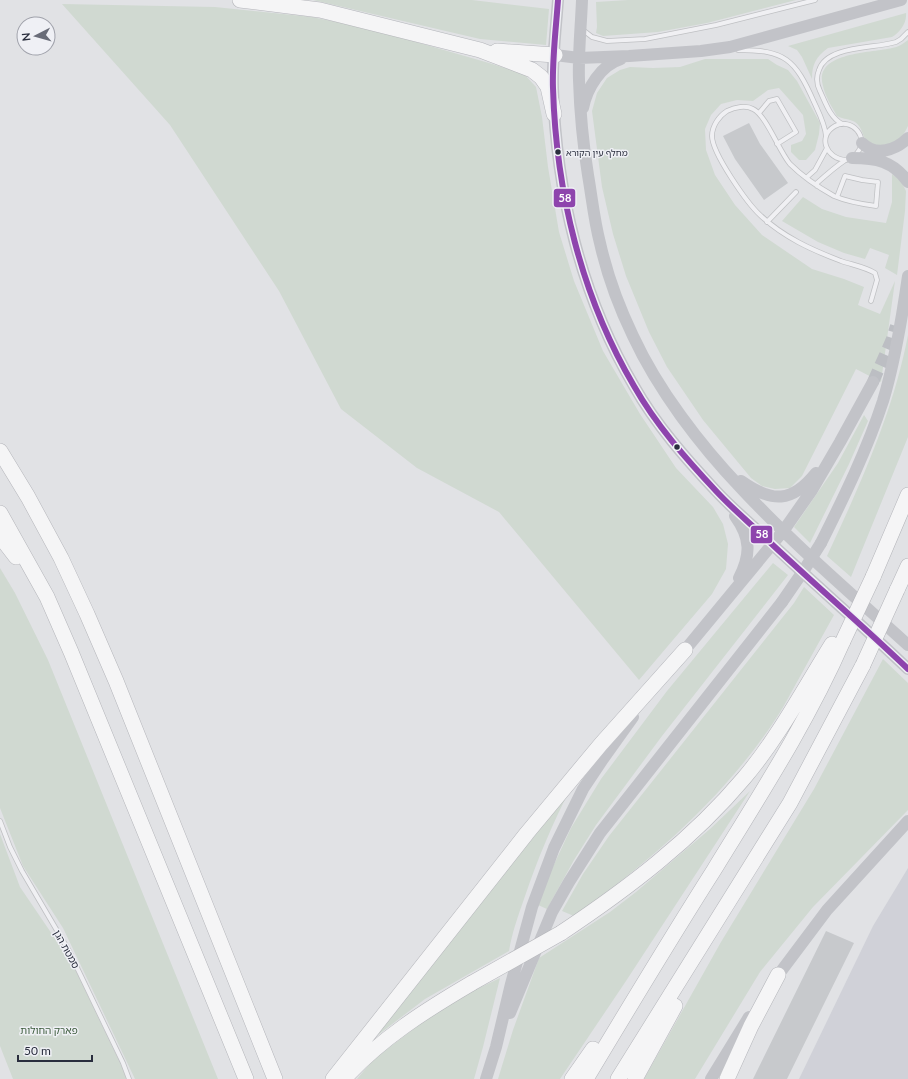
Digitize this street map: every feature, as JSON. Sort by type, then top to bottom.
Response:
[{"type":"highway","points":[[240,0],[320,10],[480,50],[532,70],[541,77],[548,87],[554,114]]},
{"type":"highway","points":[[480,50],[555,55]]},
{"type":"highway","points":[[0,451],[28,497],[61,558],[87,614],[125,703],[275,1079]]},
{"type":"highway","points":[[586,1079],[773,774],[813,703],[840,639],[870,583],[908,495]]},
{"type":"highway","points":[[0,513],[47,597],[92,702],[246,1079]]},
{"type":"highway","points":[[0,536],[47,597]]},
{"type":"highway","points":[[618,1079],[790,803],[863,665],[908,566]]},
{"type":"highway","points":[[344,1079],[363,1059],[394,1033],[446,998],[561,934],[650,869],[681,842],[716,809],[744,778],[840,639]]},
{"type":"highway","points":[[333,1079],[526,833],[600,744],[685,650]]},
{"type":"highway","points":[[635,1079],[769,837]]},
{"type":"highway","points":[[572,1079],[659,958]]},
{"type":"highway","points":[[727,1079],[751,1026],[778,975]]},
{"type":"main road","points":[[558,0],[553,85],[554,114],[563,192],[581,265],[596,309],[612,346],[634,386],[671,440],[719,494],[772,545],[908,669]]},
{"type":"main road","points":[[555,55],[580,58],[629,56],[711,50],[730,47],[901,0]]},
{"type":"main road","points":[[582,4],[579,77],[581,117],[595,220],[600,244],[619,302],[633,336],[673,405],[741,488],[908,645]]},
{"type":"main road","points":[[581,117],[584,101],[602,71],[609,64],[629,56]]},
{"type":"main road","points":[[862,143],[868,148],[883,151],[898,147],[908,138]]},
{"type":"main road","points":[[849,159],[864,158],[879,160],[891,165],[902,174],[908,182]]},
{"type":"main road","points":[[496,1047],[552,912],[600,833],[782,602],[821,543],[863,454],[883,400],[898,338],[908,276]]},
{"type":"main road","points":[[486,1079],[496,1047],[532,907],[554,848],[572,810],[593,774],[617,739],[685,650],[784,530],[812,490],[873,382]]},
{"type":"main road","points":[[724,468],[751,488],[769,495],[788,496],[802,488],[809,481],[840,442]]},
{"type":"main road","points":[[719,494],[738,520],[747,539],[748,549],[743,570],[730,594]]},
{"type":"main road","points":[[710,1079],[778,975],[831,904],[906,823]]},
{"type":"lane","points":[[581,28],[587,34],[597,39],[607,41],[645,39],[716,25],[815,0]]},
{"type":"lane","points":[[818,186],[817,183],[857,154],[862,143],[858,131],[854,127],[842,124],[835,120],[831,114],[819,88],[818,74],[823,62],[836,53],[896,42],[908,32]]},
{"type":"lane","points":[[711,50],[756,50],[768,52],[787,60],[796,67],[826,128],[827,148],[834,158],[849,159]]},
{"type":"lane","points":[[759,113],[769,101],[777,99],[796,132],[777,144]]},
{"type":"lane","points":[[837,197],[845,176],[878,182],[876,206],[847,201],[837,197],[806,178],[790,163],[759,113],[753,108],[737,107],[727,111],[718,118],[712,136],[715,147],[721,161],[741,192],[758,214],[773,227],[809,248],[842,261],[869,269],[875,273],[877,280],[871,301]]},
{"type":"lane","points":[[826,136],[832,128],[842,124]]},
{"type":"lane","points":[[806,178],[815,170],[827,148]]},
{"type":"lane","points":[[767,222],[796,192]]},
{"type":"lane","name":"סמטת הגן","points":[[0,821],[22,871],[69,951],[124,1063],[129,1079]]},
{"type":"shaded area","points":[[908,868],[908,1079],[799,1079],[873,926]]},
{"type":"green space","points":[[313,0],[472,0],[549,9],[546,45],[480,39]]},
{"type":"green space","points":[[628,0],[796,0],[707,23],[658,32],[603,36],[596,33],[596,2]]},
{"type":"green space","points":[[62,4],[215,7],[312,17],[371,29],[489,63],[524,74],[536,87],[542,117],[548,167],[559,232],[574,281],[603,351],[640,414],[676,468],[713,507],[723,524],[728,544],[726,569],[712,594],[639,680],[499,512],[417,468],[341,409],[279,291],[170,125]]},
{"type":"green space","points":[[906,13],[902,27],[898,33],[892,37],[828,48],[816,61],[812,79],[802,57],[797,50],[788,46]]},
{"type":"green space","points":[[908,40],[908,126],[902,136],[894,142],[882,145],[869,143],[858,124],[851,120],[837,116],[825,94],[822,75],[827,66],[835,60],[858,53],[894,48]]},
{"type":"green space","points":[[705,59],[768,59],[788,70],[797,81],[820,123],[815,150],[806,160],[799,160],[791,152],[791,145],[802,141],[806,134],[803,115],[779,88],[768,90],[753,101],[737,100],[721,104],[711,115],[705,129],[706,150],[715,175],[735,205],[762,235],[812,269],[864,287],[858,305],[880,314],[895,281],[881,382],[856,369],[802,476],[790,488],[775,489],[762,486],[751,478],[703,420],[667,367],[649,332],[626,276],[613,234],[602,187],[592,111],[597,93],[607,78],[620,70],[630,67],[680,67]]},
{"type":"green space","points":[[892,174],[901,181],[906,191],[897,275],[885,268],[889,255],[870,248],[865,259],[844,253],[818,242],[782,221],[803,197],[822,209],[846,217],[886,223],[892,202]]},
{"type":"green space","points":[[908,335],[908,437],[851,577],[827,556],[874,448],[894,392]]},
{"type":"green space","points":[[864,415],[868,421],[849,464],[810,543],[794,527],[838,463]]},
{"type":"green space","points":[[773,563],[788,575],[662,736],[596,825],[574,860],[547,909],[538,905],[550,873],[571,828],[601,779],[667,691]]},
{"type":"green space","points":[[0,568],[15,593],[48,660],[218,1079],[135,1079],[63,928],[23,866],[0,808]]},
{"type":"green space","points":[[804,587],[834,615],[781,711],[753,751],[707,804],[657,852],[574,916],[562,911],[583,874],[609,836],[794,603]]},
{"type":"green space","points":[[883,659],[908,683],[908,810],[813,907],[760,972],[695,1079],[644,1079],[721,942],[814,789]]},
{"type":"green space","points":[[572,786],[552,827],[534,870],[515,925],[509,951],[425,999],[374,1038]]},
{"type":"green space","points":[[750,791],[560,1079],[498,1079],[513,1030],[539,958],[610,912],[636,892],[710,829]]},
{"type":"green space","name":"פארק החולות","points":[[0,834],[20,887],[73,965],[127,1079],[13,1079],[0,1046]]},
{"type":"green space","points":[[500,978],[474,1079],[357,1079],[373,1060],[425,1020],[454,1000]]},
{"type":"building","points":[[749,123],[760,144],[788,183],[764,200],[735,159],[723,136]]},
{"type":"building","points":[[826,931],[854,943],[787,1079],[753,1079]]},
{"type":"tunnel","points":[[873,382],[892,339],[896,326]]},
{"type":"transit line","name":"58","points":[[558,0],[553,88],[559,165],[566,204],[586,279],[599,316],[615,352],[652,415],[672,442],[706,480],[737,512],[908,669]]},
{"type":"place","name":"מחלף עין הקורא","points":[[558,152]]}]
